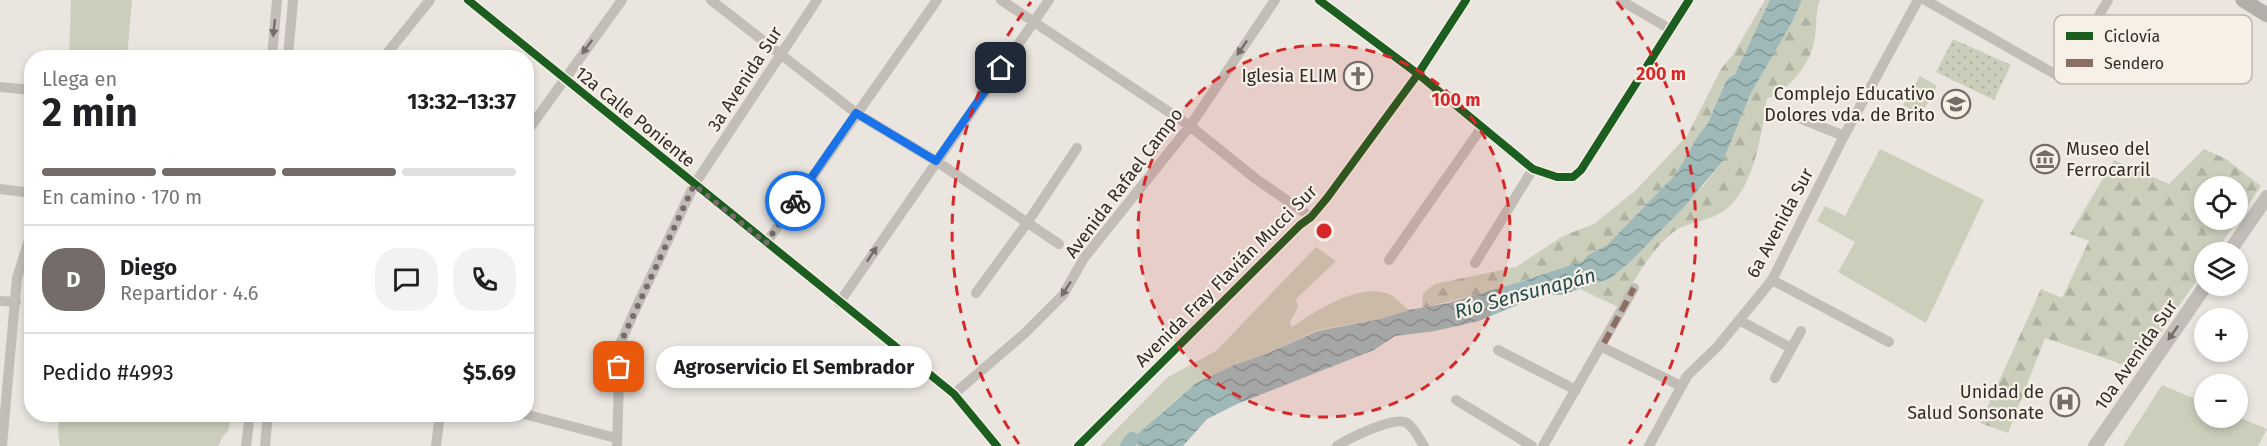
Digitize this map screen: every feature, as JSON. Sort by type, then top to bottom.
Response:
[{"type":"main road","points":[[2244,0],[2267,15]]},
{"type":"street","points":[[273,50],[277,0]]},
{"type":"street","points":[[288,50],[292,0]]},
{"type":"street","points":[[390,50],[430,0]]},
{"type":"street","name":"12a Calle Poniente","points":[[468,0],[530,50]]},
{"type":"street","points":[[534,121],[622,0]]},
{"type":"street","points":[[711,0],[856,113],[936,161],[1059,244]]},
{"type":"street","name":"3a Avenida Sur","points":[[617,442],[620,344],[694,185],[818,0]]},
{"type":"street","points":[[766,243],[937,0]]},
{"type":"street","points":[[1001,0],[1190,126],[1256,179],[1311,217]]},
{"type":"street","points":[[839,303],[1049,0]]},
{"type":"street","name":"Avenida Rafael Campo","points":[[954,394],[1024,334],[1063,295],[1084,258],[1190,126],[1275,0]]},
{"type":"street","points":[[1319,0],[1418,74],[1533,169],[1557,177],[1573,177],[1581,170],[1689,0]]},
{"type":"street","name":"Avenida Fray Flavián Mucci Sur","points":[[1078,446],[1215,307],[1299,225],[1311,217],[1418,74],[1466,0]]},
{"type":"street","points":[[1620,0],[1670,29]]},
{"type":"street","name":"6a Avenida Sur","points":[[1649,446],[1687,376],[1718,346],[1772,280],[1844,136],[1918,0]]},
{"type":"street","points":[[1925,0],[2054,74]]},
{"type":"street","points":[[2099,15],[2108,0]]},
{"type":"street","name":"12a Calle Poniente","points":[[534,54],[954,394],[997,446]]},
{"type":"street","points":[[0,87],[24,89]]},
{"type":"street","points":[[1792,115],[1844,136]]},
{"type":"street","points":[[1389,260],[1482,127]]},
{"type":"street","points":[[976,293],[1027,223],[1077,148]]},
{"type":"street","points":[[1475,263],[1533,169]]},
{"type":"street","points":[[0,189],[24,192]]},
{"type":"street","points":[[2236,242],[2267,197]]},
{"type":"street","points":[[1,445],[4,371],[16,302],[17,278],[24,256]]},
{"type":"street","points":[[1772,280],[1889,342]]},
{"type":"street","points":[[1543,446],[1635,288]]},
{"type":"street","name":"10a Avenida Sur","points":[[2095,446],[2198,296]]},
{"type":"street","points":[[0,302],[16,302]]},
{"type":"street","points":[[1739,320],[1791,348]]},
{"type":"street","points":[[1774,378],[1801,331]]},
{"type":"street","points":[[1602,346],[1681,386]]},
{"type":"street","points":[[1498,350],[1576,390]]},
{"type":"street","points":[[1456,400],[1532,446]]},
{"type":"street","points":[[534,417],[617,442]]},
{"type":"street","points":[[246,446],[249,422]]},
{"type":"street","points":[[265,446],[267,422]]},
{"type":"street","points":[[436,446],[439,422]]},
{"type":"street","points":[[1337,446],[1358,435],[1396,422],[1408,423],[1424,446]]},
{"type":"green space","points":[[71,0],[132,0],[128,50],[69,50]]},
{"type":"green space","points":[[1765,0],[1770,0],[1735,74],[1727,79],[1707,125],[1699,134],[1676,174],[1607,245],[1588,255],[1583,261],[1562,269],[1483,293],[1422,308],[1423,293],[1435,284],[1516,267],[1563,236],[1594,224],[1636,190],[1687,136],[1721,69],[1732,56]]},
{"type":"green space","points":[[1802,0],[1820,0],[1813,47],[1805,65],[1792,82],[1767,99],[1754,163],[1748,179],[1731,205],[1719,214],[1672,233],[1642,268],[1618,307],[1580,289],[1611,278],[1631,261],[1704,185],[1723,161],[1750,95],[1791,24]]},
{"type":"green space","points":[[1953,39],[2011,65],[1994,100],[1936,72]]},
{"type":"green space","points":[[1920,76],[1937,86],[1921,115],[1903,105]]},
{"type":"green space","points":[[1880,149],[1984,200],[1926,323],[1838,272],[1855,242],[1817,221],[1825,206],[1845,216]]},
{"type":"green space","points":[[2204,149],[2226,159],[2261,186],[2248,205],[2248,176],[2194,176],[2194,230],[2231,230],[2223,242],[2194,242],[2194,284],[2136,369],[2045,338],[2008,433],[1980,423],[2041,289],[2062,298],[2089,241],[2070,234],[2114,160],[2169,184]]},
{"type":"green space","points":[[1316,247],[1336,261],[1296,299],[1298,307],[1290,322],[1292,327],[1340,299],[1366,292],[1391,295],[1409,310],[1380,319],[1318,330],[1266,354],[1234,365],[1196,383],[1127,446],[1100,446],[1168,377],[1216,351]]},
{"type":"green space","points":[[2162,385],[2194,398],[2194,428],[2248,428],[2248,421],[2267,429],[2258,446],[2123,446]]},
{"type":"green space","points":[[59,422],[230,422],[228,431],[218,446],[60,446]]},
{"type":"water","name":"Río Sensunapán","points":[[1770,0],[1802,0],[1791,24],[1750,95],[1723,161],[1683,208],[1611,278],[1562,295],[1547,294],[1534,298],[1479,321],[1435,331],[1395,336],[1374,350],[1237,404],[1207,419],[1183,446],[1138,446],[1132,439],[1196,383],[1234,365],[1266,354],[1318,331],[1448,303],[1523,281],[1583,261],[1588,255],[1607,245],[1676,174],[1699,134],[1707,125],[1727,79],[1735,74]]},
{"type":"waterway","points":[[1127,446],[1132,439]]},
{"type":"marked path","points":[[1604,343],[1634,288]]},
{"type":"cycle path","points":[[468,0],[530,50]]},
{"type":"cycle path","points":[[1319,0],[1418,74],[1533,169],[1557,177],[1573,177],[1581,170],[1689,0]]},
{"type":"cycle path","points":[[1078,446],[1300,225],[1311,217],[1418,74],[1466,0]]},
{"type":"cycle path","points":[[534,54],[954,394],[997,446]]},
{"type":"way so far","points":[[619,367],[620,344],[634,310],[694,185],[766,243],[795,201]]},
{"type":"place","name":"Iglesia ELIM","points":[[1358,76]]},
{"type":"place","name":"Complejo Educativo Dolores vda. de Brito","points":[[1956,104]]},
{"type":"place","name":"Museo del Ferrocarril","points":[[2045,159]]},
{"type":"place","name":"Agroservicio El Sembrador","points":[[619,367]]},
{"type":"place","name":"Unidad de Salud Sonsonate","points":[[2065,402]]},
{"type":"route","points":[[795,201],[856,113],[936,161],[1001,68]]}]
